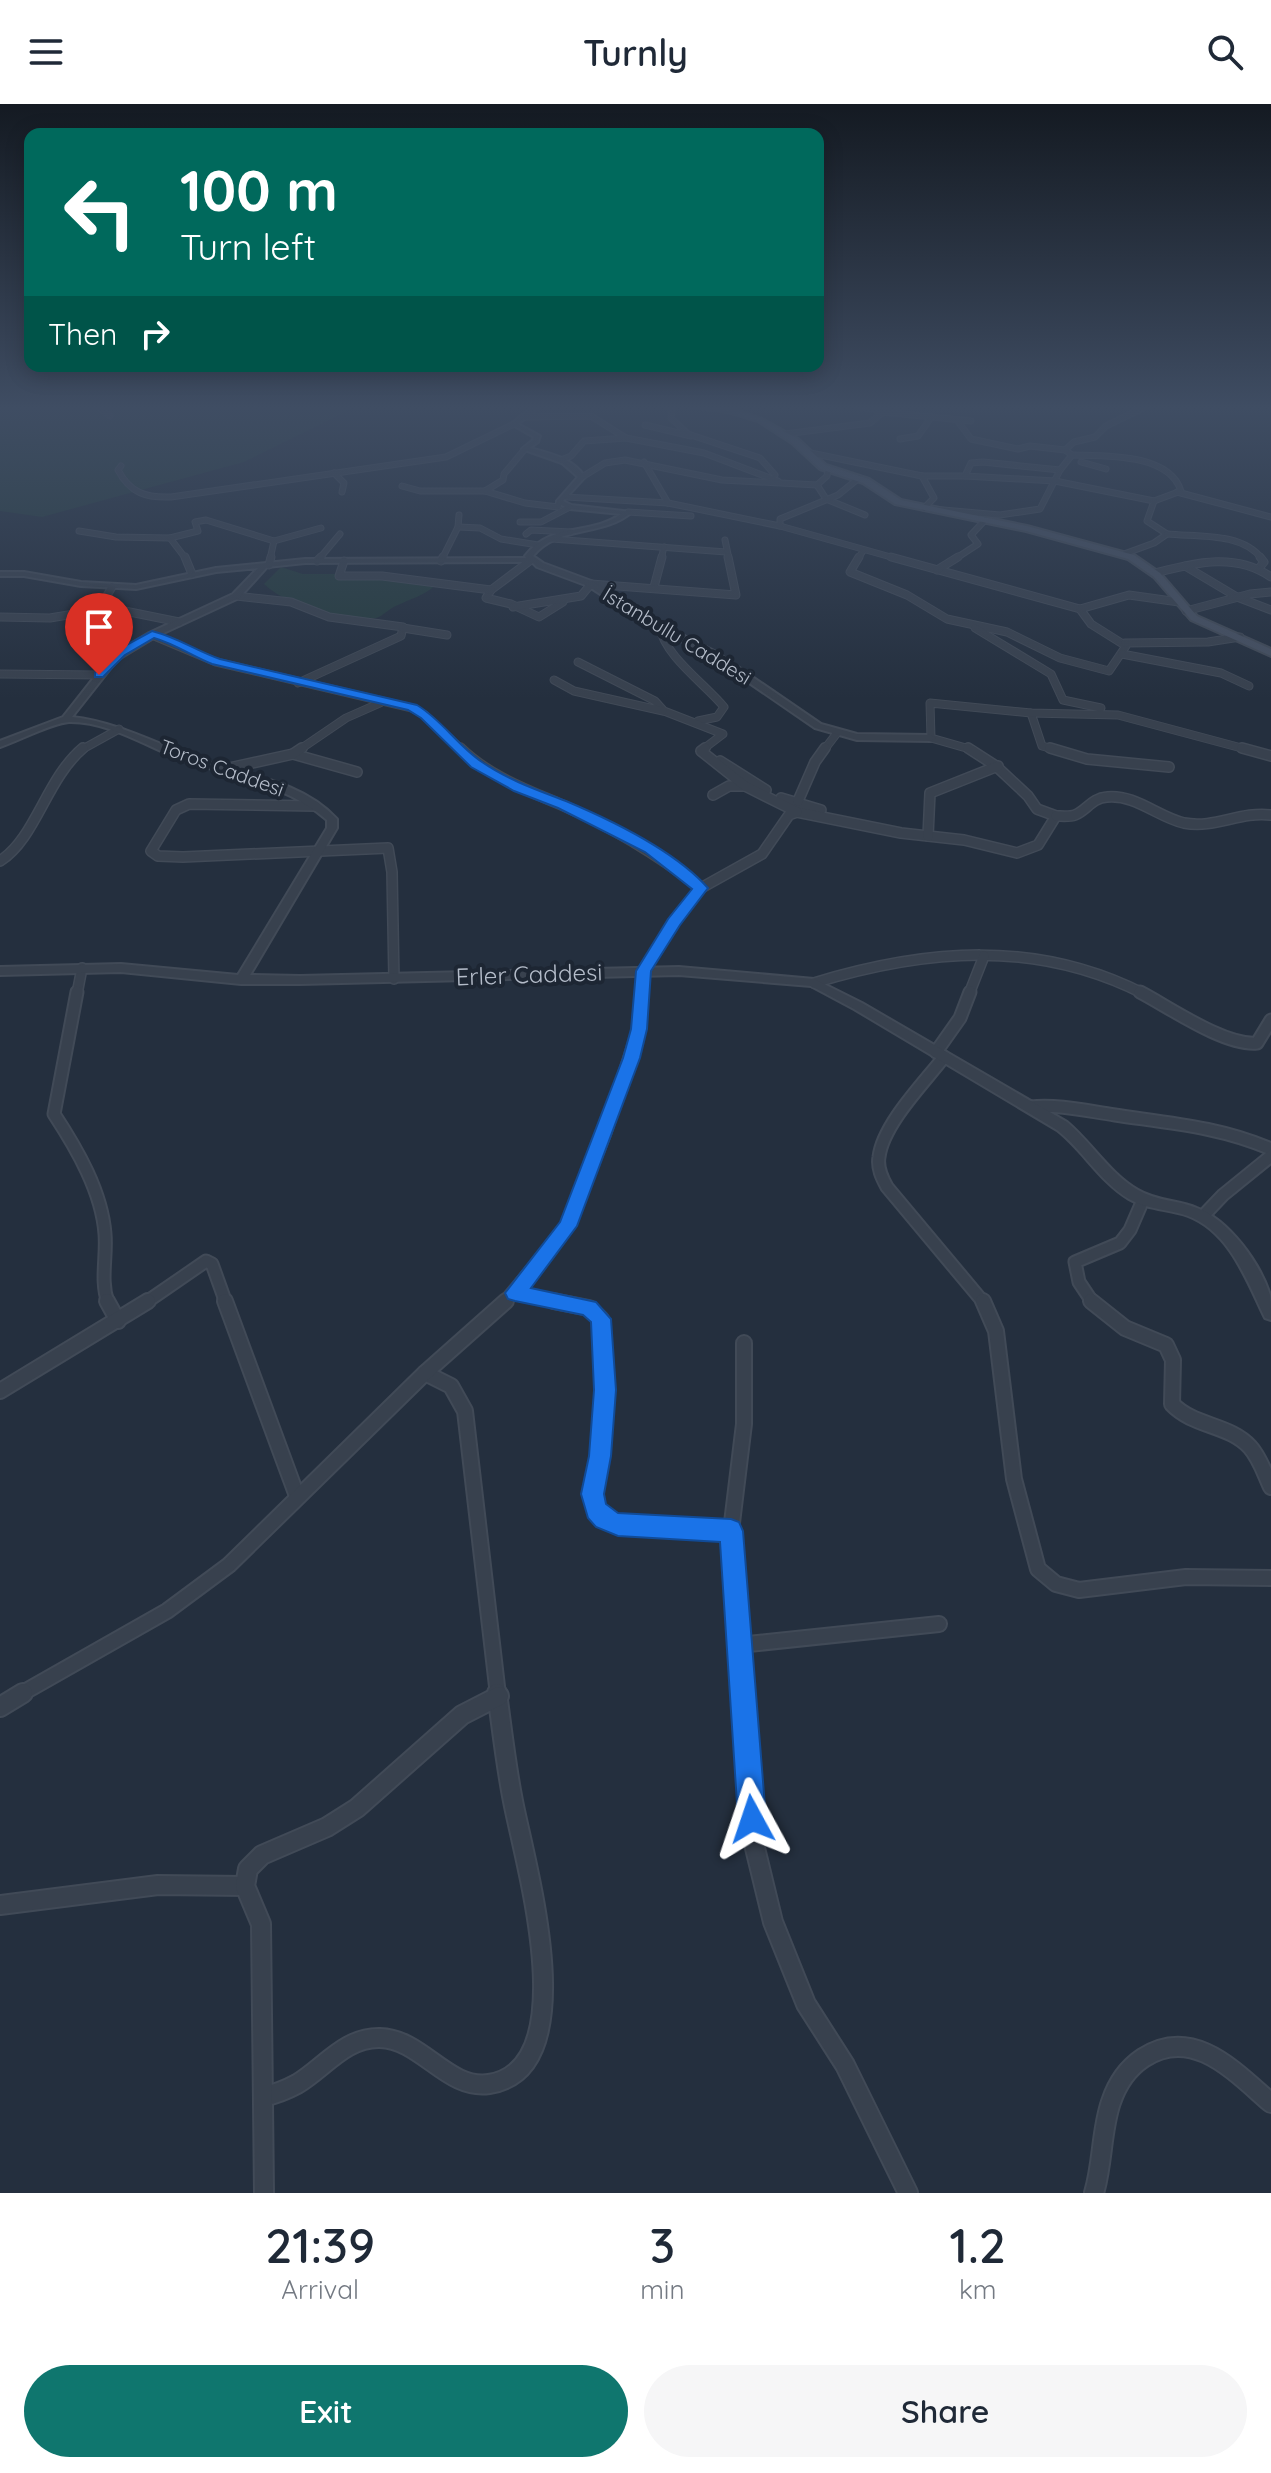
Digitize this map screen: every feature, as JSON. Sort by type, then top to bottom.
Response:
[{"type":"main road","points":[[910,504],[1124,554],[1155,573],[1186,611],[1201,622],[1271,653]]},
{"type":"street","points":[[540,504],[558,507],[560,504]]},
{"type":"street","points":[[675,504],[780,526],[1080,609],[1129,595],[1179,602]]},
{"type":"street","points":[[780,526],[780,519],[813,504]]},
{"type":"street","points":[[839,504],[865,515]]},
{"type":"street","points":[[924,508],[928,504]]},
{"type":"street","points":[[924,508],[1000,515],[1032,511],[1040,509],[1042,504]]},
{"type":"street","points":[[1153,504],[1147,521],[1167,534],[1230,540],[1252,546],[1264,562],[1260,567]]},
{"type":"street","points":[[1224,504],[1271,517]]},
{"type":"street","points":[[520,522],[541,522],[570,507],[691,516]]},
{"type":"street","points":[[531,560],[529,554],[538,545],[616,520],[628,512]]},
{"type":"street","points":[[441,561],[458,527],[459,515]]},
{"type":"street","points":[[79,531],[116,537],[170,538],[198,531],[195,522],[206,520],[274,541],[321,528]]},
{"type":"street","points":[[937,570],[978,544],[971,535],[985,520]]},
{"type":"street","points":[[458,527],[480,528],[501,539],[538,545]]},
{"type":"street","points":[[526,534],[531,530],[571,532]]},
{"type":"street","points":[[317,561],[340,534]]},
{"type":"street","points":[[1124,554],[1154,543],[1167,534]]},
{"type":"street","points":[[170,538],[183,551],[192,574]]},
{"type":"street","points":[[552,539],[726,552]]},
{"type":"street","points":[[513,607],[581,596],[591,584],[736,595],[725,540]]},
{"type":"street","points":[[0,744],[66,719],[99,675],[121,653],[236,596],[267,565],[274,541]]},
{"type":"street","points":[[654,587],[664,547]]},
{"type":"street","points":[[863,551],[850,572],[907,595],[947,619],[1007,632],[1060,658],[1101,671],[1109,671],[1122,654],[1125,643]]},
{"type":"street","points":[[0,574],[24,574],[112,587],[145,586],[224,569],[317,561],[531,560]]},
{"type":"street","points":[[531,560],[491,590],[486,598],[511,604],[539,617],[567,599]]},
{"type":"street","name":"İstanbullu Caddesi","points":[[531,560],[591,584],[660,628],[713,654],[811,723],[837,733],[870,738],[931,738]]},
{"type":"street","points":[[1155,573],[1218,560],[1260,567],[1271,577]]},
{"type":"street","points":[[344,561],[339,576],[395,577],[491,590]]},
{"type":"street","points":[[1185,566],[1237,597],[1271,610]]},
{"type":"street","points":[[224,569],[252,580]]},
{"type":"street","points":[[99,609],[112,587]]},
{"type":"street","points":[[1186,611],[1237,597],[1271,592]]},
{"type":"street","points":[[236,596],[264,597],[291,602],[329,617],[447,635]]},
{"type":"street","points":[[0,617],[50,618],[99,609],[134,611],[179,622]]},
{"type":"street","points":[[1080,609],[1091,624],[1125,643],[1208,642],[1240,637]]},
{"type":"street","points":[[971,625],[1051,674],[1057,682],[1058,696],[1063,700],[1100,707],[1118,715],[1271,756]]},
{"type":"street","points":[[298,683],[401,636],[403,628]]},
{"type":"street","points":[[660,628],[660,636],[673,657],[705,684],[724,707],[717,717],[716,730]]},
{"type":"street","points":[[152,635],[175,640],[192,652],[216,662],[412,708],[425,715],[476,764],[518,788],[563,805],[650,849],[701,888]]},
{"type":"street","points":[[1122,654],[1221,673],[1249,686]]},
{"type":"street","points":[[578,662],[655,701],[664,711]]},
{"type":"street","points":[[0,674],[99,675]]},
{"type":"street","points":[[554,680],[574,691],[664,711],[716,730],[723,734],[701,751],[745,786],[797,807],[855,823],[964,840],[1017,853],[1038,845],[1056,816]]},
{"type":"street","points":[[229,768],[293,754],[346,718],[382,702]]},
{"type":"street","points":[[1118,715],[1031,713],[930,703],[931,738],[967,746],[998,766],[1033,799],[1037,809],[1056,816],[1075,815],[1087,803],[1104,796],[1128,800],[1195,825],[1208,825],[1241,813],[1271,815]]},
{"type":"street","points":[[1031,713],[1042,746],[1061,754],[1169,767]]},
{"type":"street","points":[[694,721],[717,717]]},
{"type":"street","name":"Toros Caddesi","points":[[66,719],[97,722],[193,760],[268,781],[328,815],[333,823],[241,980]]},
{"type":"street","points":[[0,861],[22,839],[72,754],[91,740],[119,729]]},
{"type":"street","points":[[0,1707],[96,1649],[167,1611],[229,1565],[425,1373],[515,1293],[568,1226],[605,1133],[639,1029],[643,971],[673,922],[701,888],[762,854],[797,807],[815,762],[837,733]]},
{"type":"street","points":[[293,754],[357,772]]},
{"type":"street","points":[[708,756],[734,767],[774,796],[797,807]]},
{"type":"street","points":[[928,836],[930,793],[998,766]]},
{"type":"street","points":[[713,795],[729,786],[745,786]]},
{"type":"street","points":[[315,806],[189,804],[176,810],[151,851],[158,856],[183,857],[377,847],[390,850],[394,979]]},
{"type":"street","points":[[814,983],[900,960],[956,954],[984,956],[1084,968],[1127,985],[1160,1005],[1247,1044],[1257,1043],[1271,1020]]},
{"type":"street","points":[[984,956],[960,1018],[879,1153],[878,1170],[887,1187],[988,1307],[996,1331],[1014,1479],[1038,1569],[1048,1580],[1063,1588],[1079,1590],[1186,1577],[1271,1578]]},
{"type":"street","points":[[82,968],[54,1114],[71,1137],[84,1166],[105,1230],[106,1306],[118,1321]]},
{"type":"street","name":"Erler Caddesi","points":[[0,971],[121,968],[241,980],[394,979],[643,971],[700,972],[814,983],[1077,1137],[1117,1182],[1143,1200],[1203,1216],[1224,1234],[1240,1254],[1271,1313]]},
{"type":"street","points":[[1030,1107],[1057,1105],[1196,1123],[1226,1130],[1271,1149]]},
{"type":"street","points":[[1203,1216],[1223,1195],[1271,1156]]},
{"type":"street","points":[[1143,1200],[1124,1238],[1111,1250],[1081,1257],[1075,1262],[1074,1272],[1083,1289],[1109,1316],[1124,1327],[1162,1342],[1170,1349],[1173,1357],[1172,1404],[1191,1423],[1227,1432],[1243,1441],[1254,1452],[1271,1487]]},
{"type":"street","points":[[0,1391],[118,1321],[206,1261],[212,1264],[297,1496]]},
{"type":"street","points":[[515,1293],[589,1308],[601,1319],[605,1390],[600,1456],[593,1494],[596,1510],[604,1519],[618,1525],[731,1531]]},
{"type":"street","points":[[744,1343],[744,1424],[731,1531],[755,1848],[773,1922],[806,2004],[852,2076],[908,2193]]},
{"type":"street","points":[[263,2097],[298,2083],[336,2052],[357,2041],[380,2038],[401,2042],[455,2078],[473,2085],[495,2085],[515,2073],[529,2051],[541,2019],[544,1996],[542,1959],[527,1861],[506,1764],[465,1411],[451,1386],[425,1373]]},
{"type":"street","points":[[739,1645],[939,1624]]},
{"type":"street","points":[[264,2193],[261,1924],[245,1886],[248,1869],[262,1855],[327,1827],[357,1808],[462,1715],[499,1696]]},
{"type":"street","points":[[0,1905],[158,1885],[245,1886]]},
{"type":"street","points":[[1094,2193],[1111,2101],[1127,2073],[1143,2054],[1174,2045],[1210,2054],[1271,2103]]},
{"type":"green space","points":[[0,504],[88,504],[42,517],[0,511]]},
{"type":"green space","points":[[281,567],[303,574],[373,574],[441,581],[378,617],[350,619],[317,612],[273,592],[264,584]]},
{"type":"route","points":[[99,675],[114,658],[152,635],[175,640],[192,652],[216,662],[412,708],[425,715],[476,764],[518,788],[563,805],[650,849],[701,888],[673,922],[643,971],[639,1029],[631,1058],[568,1226],[515,1293],[589,1308],[601,1319],[605,1390],[600,1456],[593,1494],[596,1510],[604,1519],[618,1525],[731,1531],[752,1819]]}]
